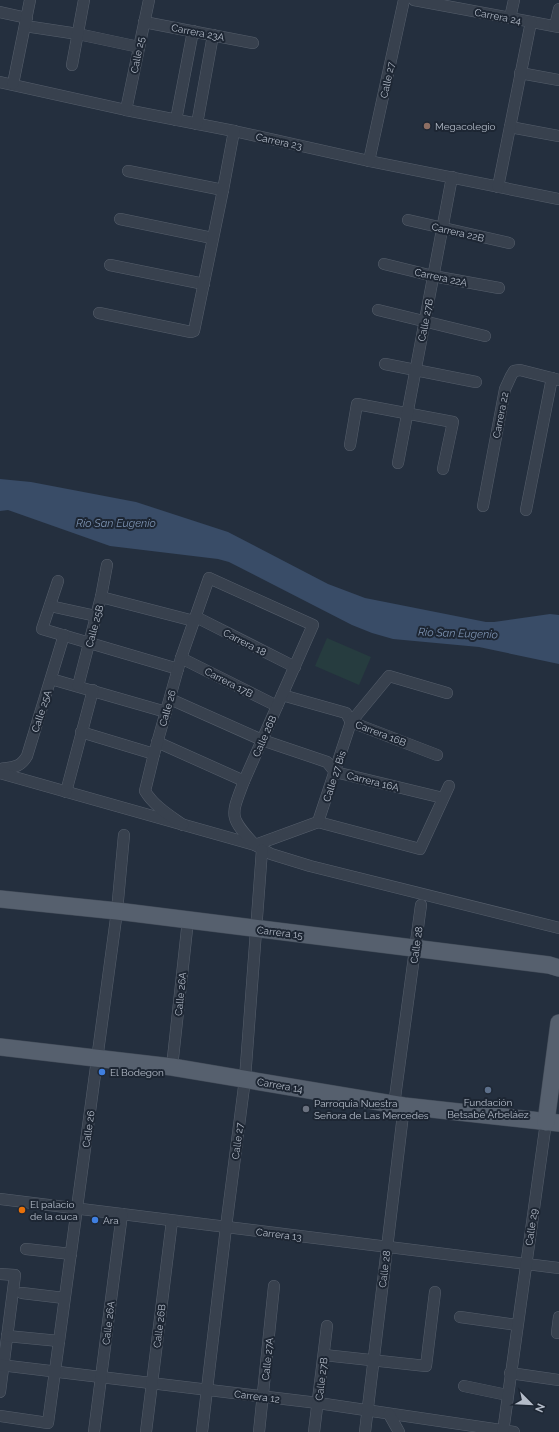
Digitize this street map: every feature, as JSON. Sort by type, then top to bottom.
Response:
[{"type":"main road","name":"Carrera 15","points":[[0,899],[116,911],[549,965],[559,968]]},
{"type":"main road","name":"Calle 29","points":[[552,1123],[559,1022]]},
{"type":"main road","name":"Carrera 14","points":[[0,1047],[172,1067],[399,1106],[552,1123]]},
{"type":"street","points":[[13,84],[30,0]]},
{"type":"street","points":[[72,65],[84,0]]},
{"type":"street","name":"Calle 25","points":[[126,110],[149,0]]},
{"type":"street","name":"Calle 27","points":[[369,161],[404,0]]},
{"type":"street","name":"Carrera 24","points":[[414,0],[461,4],[510,18],[557,26]]},
{"type":"street","points":[[510,18],[514,0]]},
{"type":"street","points":[[557,26],[559,9]]},
{"type":"street","points":[[0,12],[26,22],[139,47]]},
{"type":"street","name":"Carrera 23A","points":[[144,22],[252,43]]},
{"type":"street","points":[[498,187],[531,22]]},
{"type":"street","points":[[176,120],[193,31]]},
{"type":"street","points":[[197,124],[213,35]]},
{"type":"street","points":[[520,73],[559,80]]},
{"type":"street","name":"Carrera 23","points":[[0,82],[369,161],[559,199]]},
{"type":"street","points":[[510,127],[559,136]]},
{"type":"street","points":[[99,313],[191,332],[194,331],[234,131]]},
{"type":"street","points":[[128,171],[223,190]]},
{"type":"street","name":"Calle 27B","points":[[398,463],[452,177]]},
{"type":"street","points":[[120,218],[212,238]]},
{"type":"street","name":"Carrera 22B","points":[[408,220],[509,243]]},
{"type":"street","name":"Carrera 22A","points":[[384,264],[433,276],[499,288]]},
{"type":"street","points":[[110,265],[204,284]]},
{"type":"street","points":[[378,310],[484,336]]},
{"type":"street","points":[[385,364],[476,382]]},
{"type":"street","name":"Carrera 22","points":[[483,506],[505,389],[511,376],[514,371],[520,370],[555,379]]},
{"type":"street","points":[[526,510],[555,379]]},
{"type":"street","points":[[350,445],[357,404],[453,422],[443,469]]},
{"type":"street","name":"Calle 25B","points":[[78,686],[101,597],[107,565]]},
{"type":"street","name":"Calle 26","points":[[183,825],[150,798],[146,791],[146,781],[180,663],[209,578],[314,625]]},
{"type":"street","points":[[58,581],[50,606],[96,616]]},
{"type":"street","name":"Carrera 18","points":[[101,597],[195,619],[295,667]]},
{"type":"street","name":"Carrera 17B","points":[[50,606],[42,629],[89,642],[180,663],[277,706]]},
{"type":"street","name":"Calle 26B","points":[[258,847],[239,828],[234,819],[234,808],[244,781],[314,625]]},
{"type":"street","name":"Calle 25A","points":[[0,769],[22,764],[26,756],[64,635]]},
{"type":"street","name":"Calle 27 Bis","points":[[318,822],[351,722],[389,676],[448,693]]},
{"type":"street","points":[[51,679],[166,712]]},
{"type":"street","points":[[66,792],[93,690]]},
{"type":"street","name":"Carrera 16B","points":[[282,695],[346,713],[351,722],[437,755]]},
{"type":"street","name":"Carrera 16A","points":[[170,699],[262,740],[327,762],[335,772],[443,798]]},
{"type":"street","points":[[82,732],[154,754]]},
{"type":"street","points":[[157,742],[244,781]]},
{"type":"street","points":[[0,773],[258,847],[278,857],[310,866],[559,928]]},
{"type":"street","points":[[258,847],[318,822],[420,849],[449,786]]},
{"type":"street","name":"Calle 26","points":[[0,1416],[48,1423],[64,1298],[78,1208],[116,911],[124,835]]},
{"type":"street","name":"Calle 27","points":[[202,1432],[244,1079],[257,929],[258,847]]},
{"type":"street","name":"Calle 28","points":[[365,1432],[387,1247],[399,1106],[421,905]]},
{"type":"street","name":"Calle 26A","points":[[172,1067],[188,920]]},
{"type":"street","name":"Calle 29","points":[[507,1432],[507,1395],[510,1373],[526,1264],[552,1123]]},
{"type":"street","name":"Carrera 13","points":[[0,1199],[559,1268]]},
{"type":"street","name":"Calle 26A","points":[[94,1432],[122,1214]]},
{"type":"street","name":"Calle 26B","points":[[146,1432],[172,1221]]},
{"type":"street","points":[[26,1249],[71,1254]]},
{"type":"street","points":[[0,1274],[15,1275],[4,1323],[7,1336],[2,1365],[0,1392]]},
{"type":"street","name":"Calle 27A","points":[[259,1432],[274,1286]]},
{"type":"street","points":[[324,1355],[426,1366],[434,1292]]},
{"type":"street","points":[[22,1293],[64,1298]]},
{"type":"street","points":[[460,1317],[517,1325]]},
{"type":"street","points":[[557,1334],[559,1318]]},
{"type":"street","name":"Calle 27B","points":[[314,1432],[327,1326]]},
{"type":"street","points":[[7,1336],[59,1341]]},
{"type":"street","name":"Carrera 12","points":[[2,1365],[318,1403],[507,1432]]},
{"type":"street","points":[[510,1373],[559,1380]]},
{"type":"street","points":[[464,1386],[507,1395]]},
{"type":"street","points":[[390,1414],[399,1432]]},
{"type":"green space","points":[[327,638],[371,657],[359,685],[315,666]]},
{"type":"water","name":"Río San Eugenio","points":[[0,479],[31,482],[136,502],[228,532],[328,584],[365,598],[486,622],[550,614],[559,615],[559,664],[479,647],[393,639],[352,625],[229,562],[218,559],[110,546],[8,510],[0,511]]},
{"type":"place","name":"Megacolegio","points":[[427,126]]},
{"type":"place","name":"El Bodegon","points":[[102,1072]]},
{"type":"place","name":"Fundación Betsabé Arbeláez","points":[[488,1090]]},
{"type":"place","name":"Parroquia Nuestra Señora de Las Mercedes","points":[[306,1109]]},
{"type":"place","name":"El palacio de la cuca","points":[[22,1210]]},
{"type":"place","name":"Ara","points":[[95,1220]]}]
